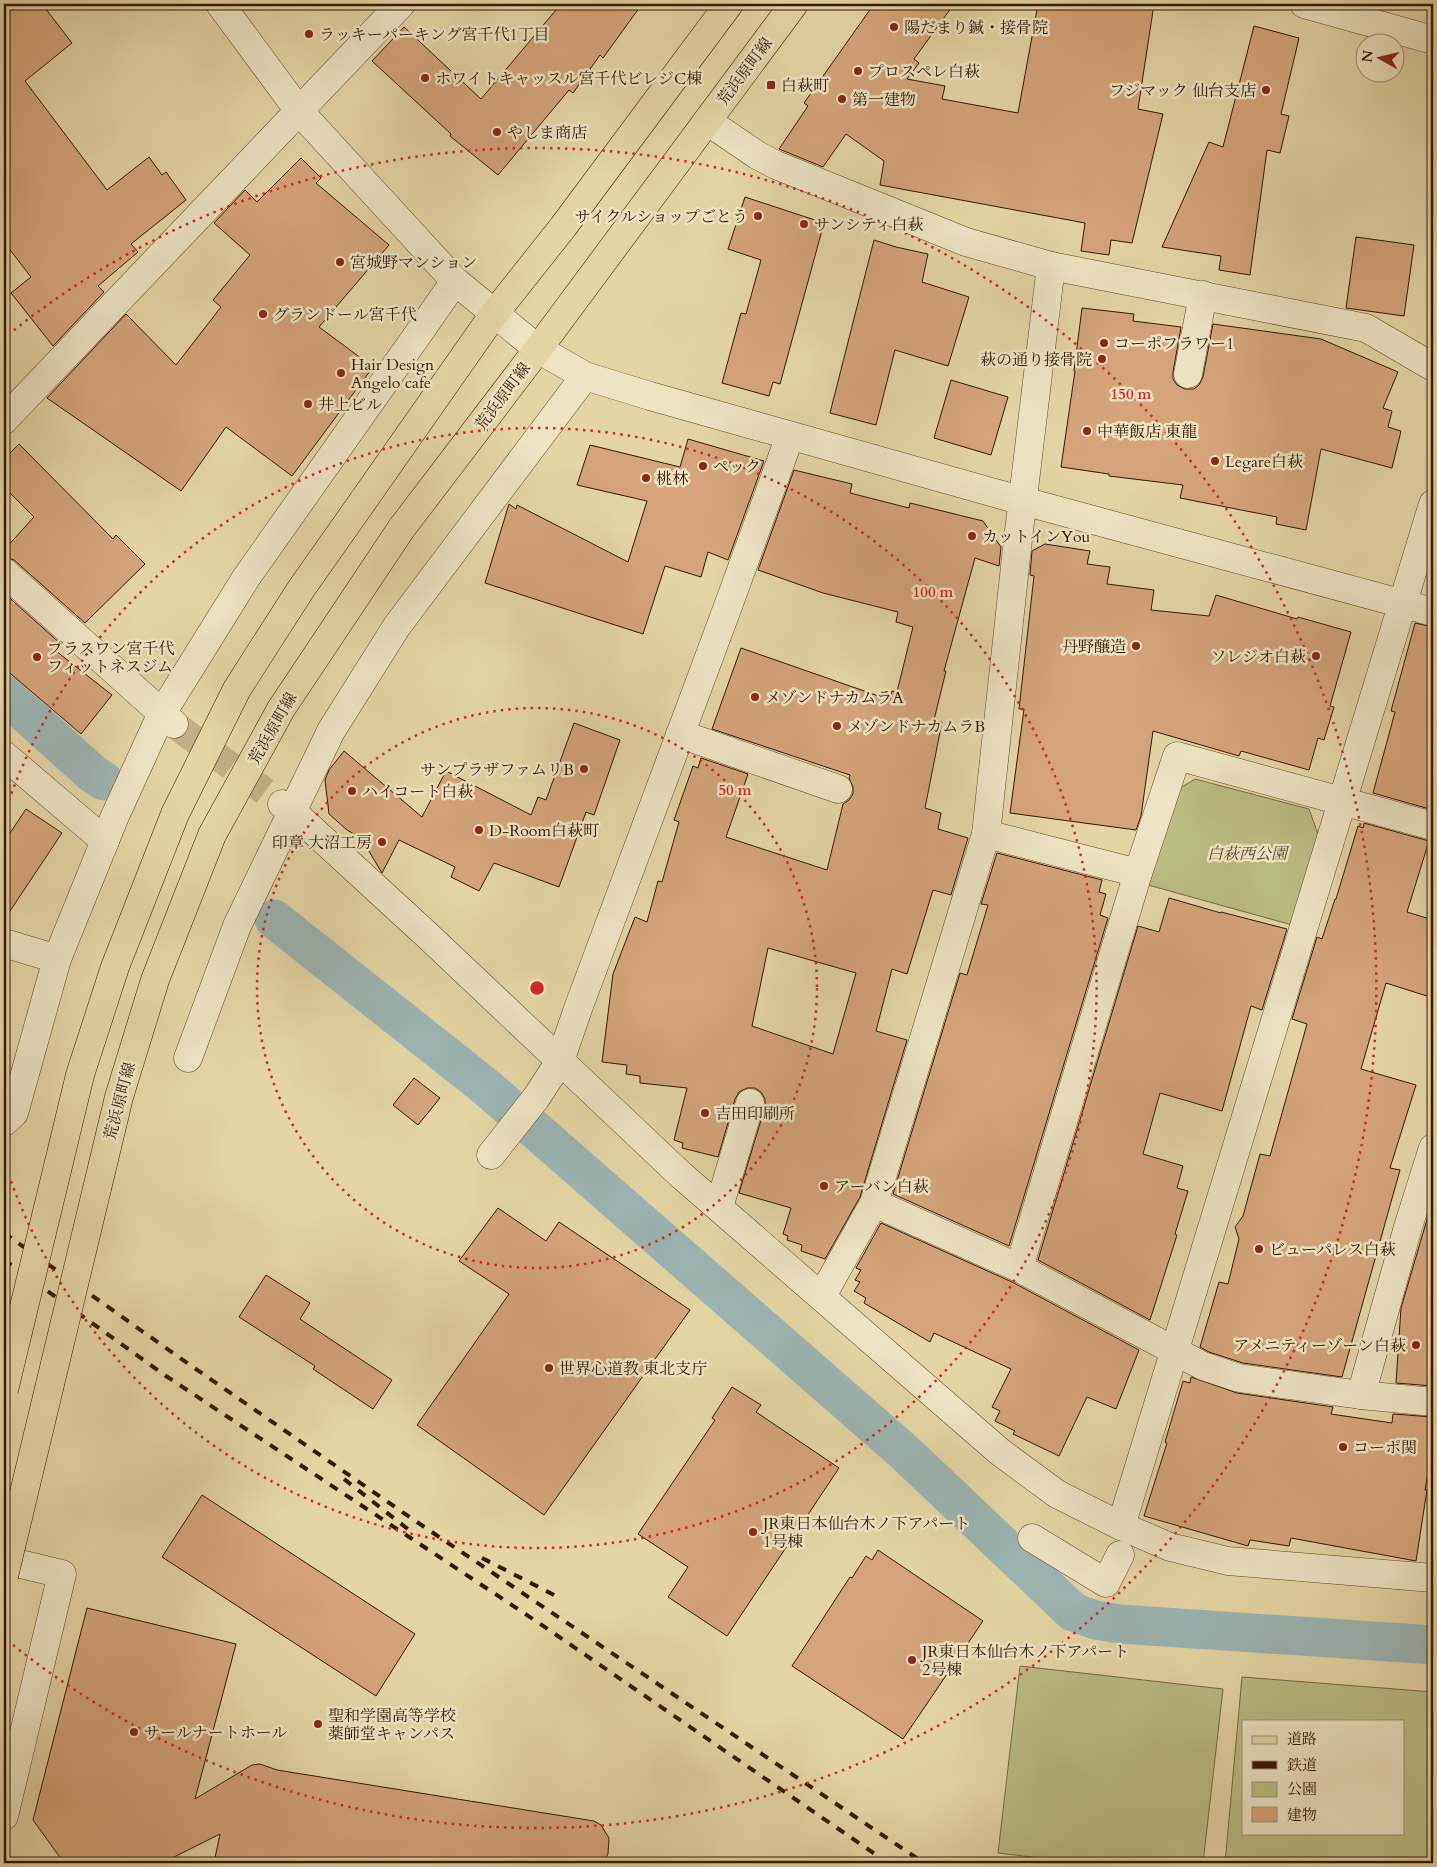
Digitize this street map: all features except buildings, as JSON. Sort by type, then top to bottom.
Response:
[{"type":"main road","points":[[4,1390],[80,1075],[115,967],[175,814],[237,688],[301,589],[494,314],[563,227],[729,4]]},
{"type":"main road","name":"荒浜原町線","points":[[4,1576],[119,1097],[155,980],[212,835],[281,709],[401,529],[538,349],[794,4]]},
{"type":"street","points":[[220,4],[299,111],[454,281],[538,349],[585,376],[1023,501],[1433,612]]},
{"type":"street","points":[[4,420],[401,4]]},
{"type":"street","points":[[1304,4],[1433,40]]},
{"type":"street","points":[[707,121],[757,155],[776,164],[966,242],[1052,266],[1366,328],[1433,367]]},
{"type":"street","points":[[822,1296],[874,1203],[986,834],[1023,501],[1052,266]]},
{"type":"street","points":[[4,1122],[14,1113],[57,959],[105,841],[169,719],[246,578],[454,281]]},
{"type":"street","points":[[1188,374],[1203,295]]},
{"type":"street","points":[[188,1058],[237,926],[287,808],[331,732],[397,626],[585,376]]},
{"type":"street","points":[[490,1155],[536,1098],[560,1061],[790,436]]},
{"type":"street","points":[[1120,1526],[1433,504]]},
{"type":"street","points":[[4,572],[169,719]]},
{"type":"street","points":[[680,734],[838,789]]},
{"type":"street","points":[[4,755],[105,841]]},
{"type":"street","points":[[1019,1268],[1138,873],[1177,756],[1433,826]]},
{"type":"street","points":[[287,808],[427,935],[681,1175],[1000,1452],[1057,1494],[1120,1526],[1170,1547],[1228,1561],[1433,1578]]},
{"type":"street","points":[[986,834],[1138,873]]},
{"type":"street","points":[[4,943],[57,959]]},
{"type":"street","points":[[719,1207],[750,1103]]},
{"type":"street","points":[[1361,1395],[1408,1227],[1433,1148]]},
{"type":"street","points":[[874,1203],[1019,1268],[1203,1366],[1239,1378],[1361,1395],[1433,1402]]},
{"type":"street","points":[[1032,1538],[1106,1583],[1120,1555]]},
{"type":"street","points":[[4,1560],[67,1568],[4,1816]]},
{"type":"green space","name":"白萩西公園","points":[[1195,779],[1309,809],[1318,834],[1292,925],[1148,885],[1177,790]]},
{"type":"green space","points":[[1020,1666],[1223,1689],[1203,1863],[1083,1863],[998,1853]]},
{"type":"green space","points":[[1242,1677],[1433,1692],[1433,1863],[1225,1863]]},
{"type":"waterway","points":[[4,694],[93,774],[104,781]]},
{"type":"waterway","points":[[274,919],[486,1087],[903,1451],[1073,1612],[1095,1620],[1120,1624],[1433,1645]]},
{"type":"tunnel","points":[[175,725],[282,804]]},
{"type":"railway","points":[[4,1233],[411,1518],[924,1863]]},
{"type":"railway","points":[[4,1260],[166,1376],[539,1623],[888,1863]]},
{"type":"railway","points":[[344,1479],[409,1530]]},
{"type":"railway","points":[[482,1558],[558,1597]]},
{"type":"place","name":"陽だまり鍼・接骨院","points":[[894,27]]},
{"type":"place","name":"ラッキーパーキング宮千代1丁目","points":[[309,34]]},
{"type":"place","name":"プロスペレ白萩","points":[[858,71]]},
{"type":"place","name":"ホワイトキャッスル宮千代ビレジC棟","points":[[425,78]]},
{"type":"place","name":"白萩町","points":[[771,85]]},
{"type":"place","name":"フジマック 仙台支店","points":[[1266,90]]},
{"type":"place","name":"第一建物","points":[[842,99]]},
{"type":"place","name":"やしま商店","points":[[497,132]]},
{"type":"place","name":"サイクルショップごとう","points":[[758,216]]},
{"type":"place","name":"サンシティ白萩","points":[[804,224]]},
{"type":"place","name":"宮城野マンション","points":[[340,262]]},
{"type":"place","name":"グランドール宮千代","points":[[263,314]]},
{"type":"place","name":"コーポフラワー1","points":[[1104,343]]},
{"type":"place","name":"萩の通り接骨院","points":[[1102,359]]},
{"type":"place","name":"Hair Design Angelo cafe","points":[[341,373]]},
{"type":"place","name":"井上ビル","points":[[308,404]]},
{"type":"place","name":"中華飯店 東龍","points":[[1087,431]]},
{"type":"place","name":"Legare白萩","points":[[1215,461]]},
{"type":"place","name":"ペック","points":[[703,466]]},
{"type":"place","name":"桃林","points":[[646,478]]},
{"type":"place","name":"カットインYou","points":[[972,536]]},
{"type":"place","name":"丹野醸造","points":[[1136,646]]},
{"type":"place","name":"ソレジオ白萩","points":[[1316,656]]},
{"type":"place","name":"プラスワン宮千代 フィットネスジム","points":[[37,657]]},
{"type":"place","name":"メゾンドナカムラA","points":[[755,697]]},
{"type":"place","name":"メゾンドナカムラB","points":[[837,726]]},
{"type":"place","name":"サンプラザファムリB","points":[[584,769]]},
{"type":"place","name":"ハイコート白萩","points":[[352,791]]},
{"type":"place","name":"D-Room白萩町","points":[[479,830]]},
{"type":"place","name":"印章 大沼工房","points":[[382,842]]},
{"type":"place","name":"吉田印刷所","points":[[705,1113]]},
{"type":"place","name":"アーバン白萩","points":[[824,1186]]},
{"type":"place","name":"ビューパレス白萩","points":[[1259,1249]]},
{"type":"place","name":"アメニティーゾーン白萩","points":[[1416,1345]]},
{"type":"place","name":"世界心道教 東北支庁","points":[[549,1368]]},
{"type":"place","name":"コーポ関","points":[[1343,1447]]},
{"type":"place","name":"JR東日本仙台木ノ下アパート 1号棟","points":[[753,1532]]},
{"type":"place","name":"JR東日本仙台木ノ下アパート 2号棟","points":[[912,1660]]},
{"type":"place","name":"聖和学園高等学校 薬師堂キャンパス","points":[[318,1724]]},
{"type":"place","name":"サールナートホール","points":[[134,1732]]}]
